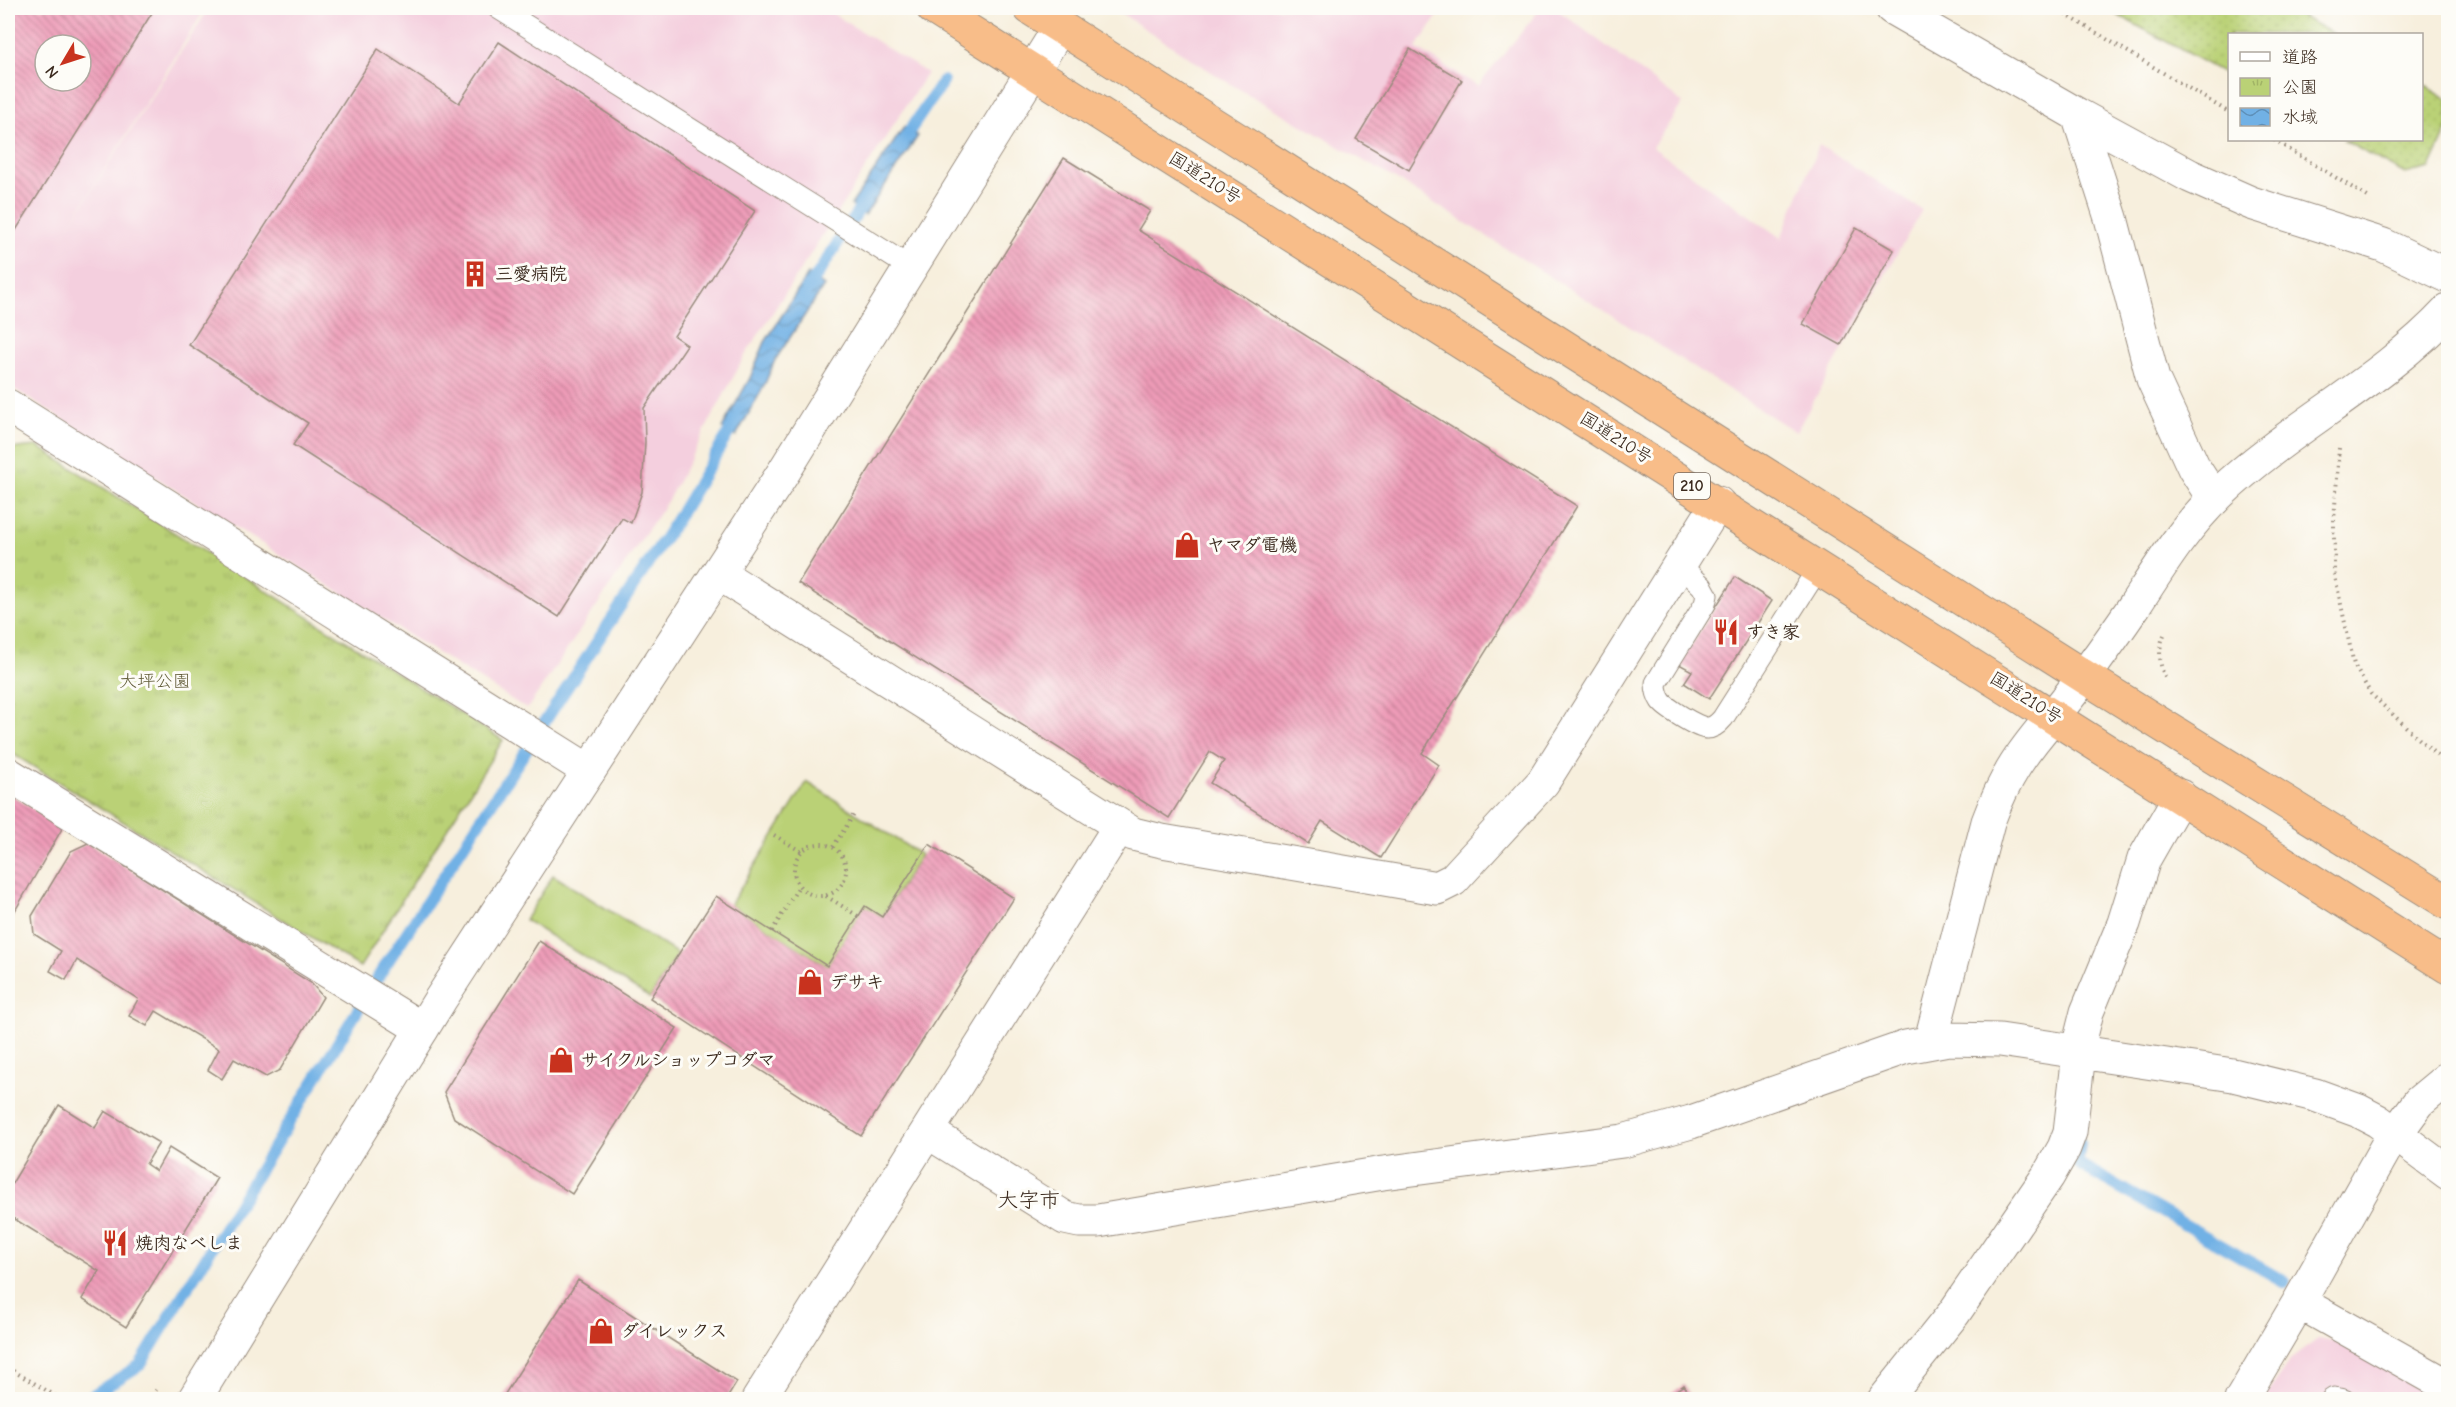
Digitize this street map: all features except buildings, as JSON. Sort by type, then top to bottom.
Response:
[{"type":"highway","name":"国道210号","points":[[933,8],[2054,715],[2448,967]]},
{"type":"highway","points":[[1032,8],[2085,677],[2448,903]]},
{"type":"street","points":[[1892,8],[2078,115],[2190,176],[2233,195],[2383,244],[2448,276]]},
{"type":"street","points":[[194,1400],[422,1029],[718,573],[1060,27]]},
{"type":"street","points":[[2078,115],[2111,218],[2153,379],[2194,468],[2214,499]]},
{"type":"street","points":[[1931,1040],[1988,822],[1996,801],[2024,750],[2085,677],[2172,548],[2214,499],[2250,468],[2386,366],[2448,311]]},
{"type":"street","points":[[10,414],[589,771]]},
{"type":"street","points":[[718,573],[1119,827],[1147,838],[1437,888],[1445,886],[1543,782],[1718,503]]},
{"type":"street","points":[[8,774],[422,1029]]},
{"type":"street","points":[[1884,1400],[1954,1313],[2060,1156],[2070,1132],[2080,1036],[2087,1012],[2124,923],[2144,859],[2180,796]]},
{"type":"street","points":[[758,1400],[1119,827]]},
{"type":"street","points":[[928,1132],[1065,1218],[1098,1221],[1363,1177],[1623,1140],[1691,1122],[1885,1053],[1931,1040],[1964,1038],[2000,1040],[2079,1051],[2233,1075],[2291,1088],[2359,1111],[2395,1133],[2448,1173]]},
{"type":"street","points":[[2241,1400],[2395,1133],[2419,1102],[2448,1078]]},
{"type":"street","points":[[2299,1302],[2448,1386]]},
{"type":"lane","points":[[511,11],[911,268]]},
{"type":"lane","points":[[1680,565],[1702,586],[1707,595],[1705,604],[1656,683],[1656,692],[1663,704],[1699,726],[1707,728],[1716,725],[1723,718],[1819,567]]},
{"type":"lane","points":[[2331,1400],[2334,1398],[2344,1400]]},
{"type":"path","points":[[2055,8],[2228,112]]},
{"type":"path","points":[[2276,141],[2378,202]]},
{"type":"path","points":[[2322,414],[2334,430],[2339,446],[2334,521],[2334,572],[2354,665],[2371,694],[2448,766]]},
{"type":"path","points":[[833,847],[855,813]]},
{"type":"path","points":[[774,835],[802,852]]},
{"type":"path","points":[[821,844],[833,847],[842,855],[847,873],[838,891],[826,896],[811,896],[799,886],[793,868],[802,852],[812,845],[821,844]]},
{"type":"path","points":[[772,931],[799,886]]},
{"type":"path","points":[[826,896],[858,916]]},
{"type":"path","points":[[8,1368],[63,1400]]},
{"type":"shaded area","points":[[8,8],[206,8],[58,243],[209,8],[824,8],[927,73],[744,357],[668,500],[527,709],[8,385]]},
{"type":"shaded area","points":[[1113,8],[1443,8],[1416,48],[1478,86],[1541,8],[1555,8],[1683,103],[1652,147],[1781,238],[1819,145],[1922,210],[1796,432],[1404,184],[1227,82]]},
{"type":"shaded area","points":[[2318,1339],[2334,1342],[2438,1399],[2263,1400],[2291,1359]]},
{"type":"green space","points":[[2105,8],[2285,8],[2332,33],[2228,33],[2228,75]]},
{"type":"green space","points":[[2423,85],[2448,100],[2448,128],[2430,168],[2405,174],[2345,141],[2423,141]]},
{"type":"green space","name":"大坪公園","points":[[37,446],[503,740],[360,967],[8,751],[8,449]]},
{"type":"green space","points":[[807,782],[921,855],[882,917],[865,906],[827,966],[730,905]]},
{"type":"green space","points":[[553,875],[678,954],[650,998],[525,920]]},
{"type":"water","points":[[904,127],[918,136],[865,215],[851,205]]},
{"type":"water","points":[[808,274],[824,286],[775,360],[764,386],[736,436],[722,428],[750,378],[765,342]]},
{"type":"waterway","points":[[901,144],[943,81]]},
{"type":"waterway","points":[[807,291],[867,197]]},
{"type":"waterway","points":[[85,1400],[140,1365],[383,969],[676,521],[737,419]]},
{"type":"waterway","points":[[2080,1143],[2077,1163],[2285,1282]]},
{"type":"place","name":"三愛病院","points":[[475,274]]},
{"type":"place","name":"ヤマダ電機","points":[[1187,545]]},
{"type":"place","name":"すき家","points":[[1726,632]]},
{"type":"place","name":"デサキ","points":[[810,982]]},
{"type":"place","name":"サイクルショップコダマ","points":[[561,1060]]},
{"type":"place","name":"焼肉なべしま","points":[[115,1243]]},
{"type":"place","name":"ダイレックス","points":[[601,1331]]},
{"type":"district","name":"大字市","points":[[1029,1200]]}]
